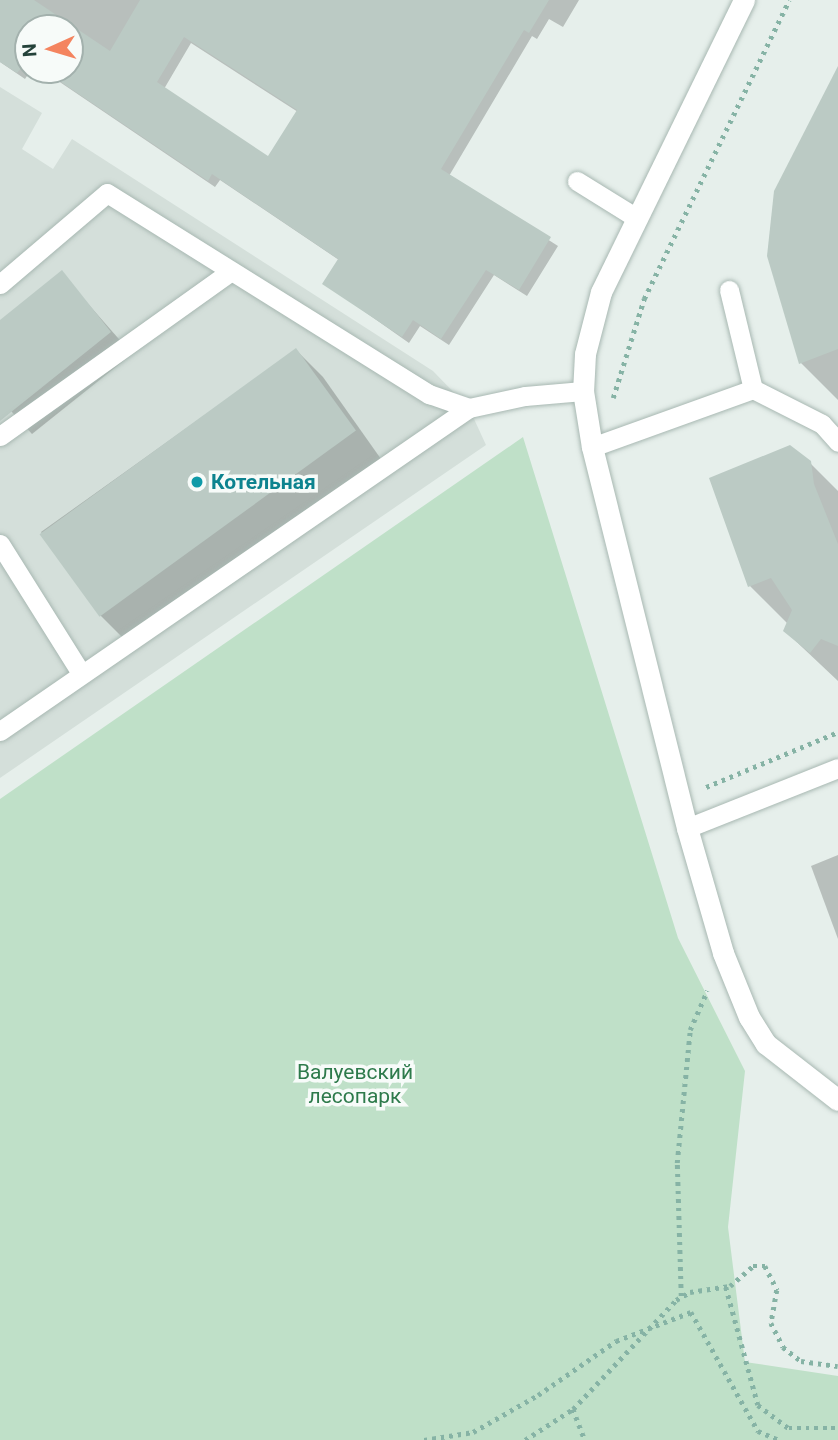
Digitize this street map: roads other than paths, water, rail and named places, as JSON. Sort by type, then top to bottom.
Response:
[{"type":"street","points":[[744,0],[635,217],[601,292],[585,354],[583,391],[592,447],[687,828],[723,953],[755,1030],[779,1056],[838,1100]]},
{"type":"lane","points":[[577,181],[635,217]]},
{"type":"lane","points":[[0,284],[107,193],[429,394],[470,408]]},
{"type":"lane","points":[[0,436],[231,271]]},
{"type":"lane","points":[[729,290],[753,389]]},
{"type":"lane","points":[[592,447],[753,389],[822,424],[838,442]]},
{"type":"lane","points":[[0,732],[81,673],[470,408],[525,396],[583,391]]},
{"type":"lane","points":[[0,544],[81,673]]},
{"type":"lane","points":[[687,828],[708,822],[838,768]]},
{"type":"place","name":"Котельная","points":[[197,482]]},
{"type":"park label","name":"Валуевский лесопарк","points":[[355,1084]]}]
